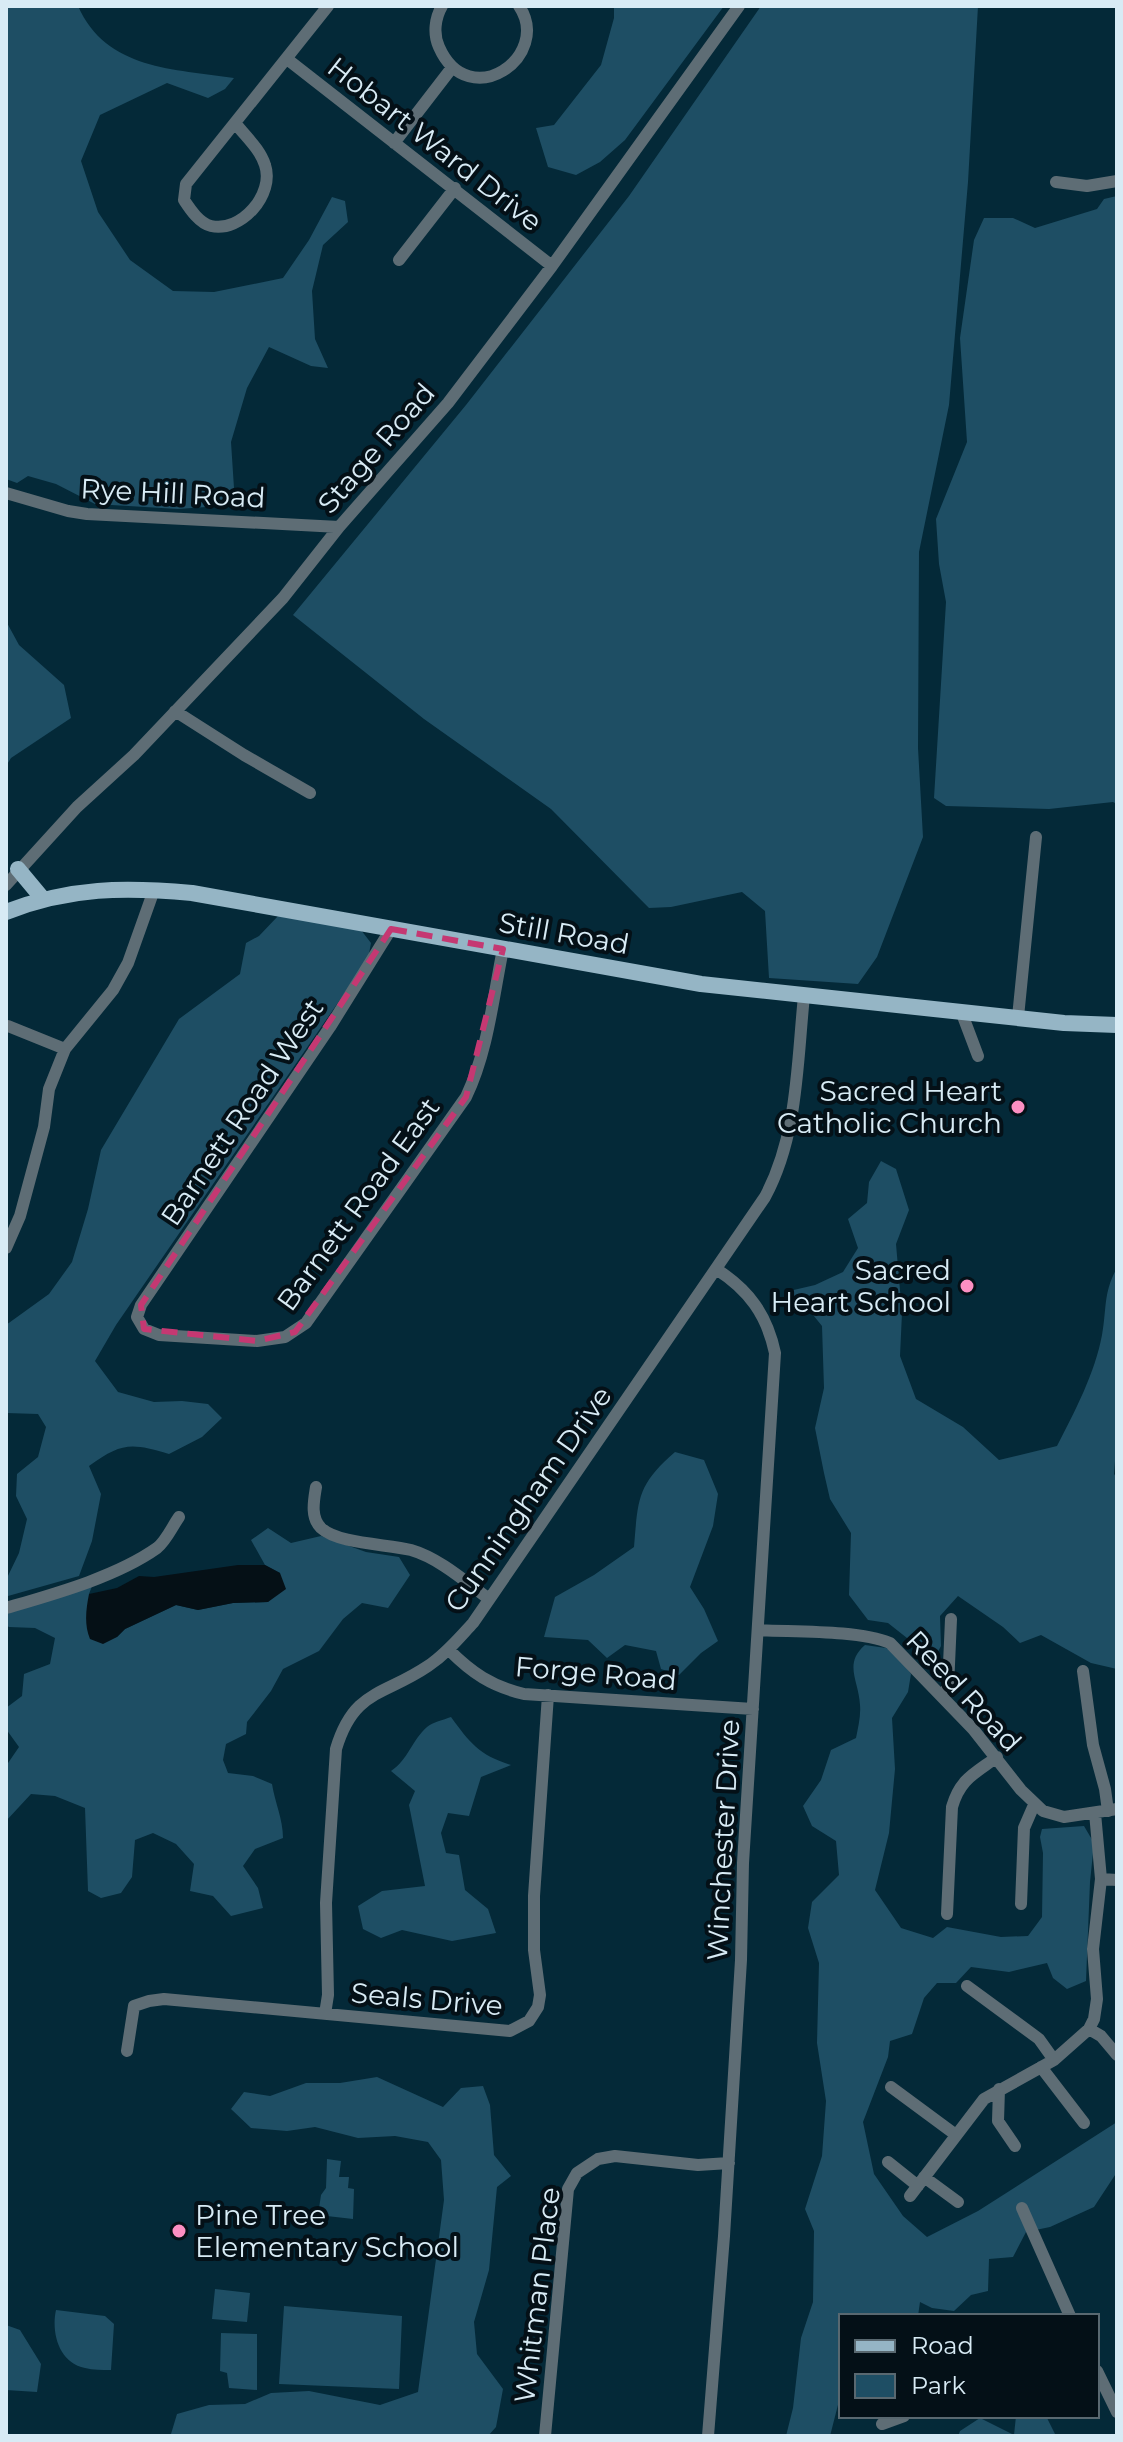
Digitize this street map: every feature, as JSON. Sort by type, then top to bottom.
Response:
[{"type":"main road","points":[[18,869],[43,899]]},
{"type":"main road","name":"Still Road","points":[[6,912],[43,899],[106,888],[192,893],[701,984],[1117,1025]]},
{"type":"street","points":[[236,124],[261,156],[267,175],[265,194],[250,211],[228,224],[211,226],[193,212],[184,200],[186,184],[328,6]]},
{"type":"street","points":[[442,6],[435,32],[442,54],[451,69],[480,78],[492,76],[510,66],[522,50],[527,38],[527,22],[519,6]]},
{"type":"street","name":"Stage Road","points":[[6,885],[77,807],[134,755],[283,598],[339,527],[448,403],[552,266],[739,6]]},
{"type":"street","name":"Hobart Ward Drive","points":[[287,59],[552,266]]},
{"type":"street","points":[[394,143],[451,69]]},
{"type":"street","points":[[1056,182],[1087,186],[1117,181]]},
{"type":"street","points":[[399,260],[455,188]]},
{"type":"street","name":"Rye Hill Road","points":[[6,493],[87,514],[339,527]]},
{"type":"street","points":[[175,711],[310,793]]},
{"type":"street","points":[[1018,1017],[1036,837]]},
{"type":"street","points":[[6,1248],[20,1216],[44,1127],[49,1089],[65,1049],[113,990],[128,963],[154,890]]},
{"type":"street","name":"Barnett Road West","points":[[139,1323],[137,1317],[141,1305],[330,1027],[391,929]]},
{"type":"street","name":"Barnett Road East","points":[[139,1323],[144,1329],[159,1335],[257,1341],[285,1337],[306,1323],[466,1097],[476,1076],[485,1043],[503,949]]},
{"type":"street","name":"Cunningham Drive","points":[[325,2014],[328,1995],[326,1903],[336,1749],[342,1730],[352,1711],[368,1697],[427,1667],[449,1650],[489,1599],[765,1197],[785,1151],[804,996]]},
{"type":"street","points":[[961,1011],[978,1056]]},
{"type":"street","points":[[8,1026],[65,1049]]},
{"type":"street","name":"Winchester Drive","points":[[708,2436],[729,2163],[775,1353],[761,1310],[747,1292],[716,1269]]},
{"type":"street","points":[[316,1487],[314,1513],[318,1525],[324,1530],[337,1536],[413,1551],[451,1572],[489,1599]]},
{"type":"street","points":[[6,1608],[45,1597],[119,1568],[160,1546],[179,1517]]},
{"type":"street","points":[[942,1696],[948,1687],[951,1619]]},
{"type":"street","name":"Reed Road","points":[[759,1630],[881,1639],[898,1649],[997,1757],[1034,1805]]},
{"type":"street","name":"Forge Road","points":[[449,1650],[488,1683],[524,1694],[753,1709]]},
{"type":"street","points":[[917,2186],[973,2110],[999,2089],[1054,2060],[1089,2029],[1097,1999],[1093,1957],[1107,1811],[1105,1789],[1093,1745],[1083,1671]]},
{"type":"street","name":"Seals Drive","points":[[127,2051],[134,2006],[164,1999],[510,2031],[529,2021],[538,2007],[540,1995],[534,1950],[534,1896],[548,1695]]},
{"type":"street","points":[[947,1914],[952,1807],[957,1790],[962,1782],[997,1757]]},
{"type":"street","points":[[1021,1904],[1024,1828],[1034,1805],[1064,1817],[1107,1811]]},
{"type":"street","points":[[1101,1879],[1117,1880]]},
{"type":"street","points":[[967,1986],[1039,2039],[1054,2060]]},
{"type":"street","points":[[1089,2029],[1104,2038],[1117,2055]]},
{"type":"street","points":[[1041,2067],[1084,2123]]},
{"type":"street","points":[[891,2087],[956,2135]]},
{"type":"street","points":[[999,2089],[998,2121],[1015,2146]]},
{"type":"street","name":"Whitman Place","points":[[545,2436],[568,2189],[577,2173],[598,2159],[615,2156],[698,2165],[729,2163]]},
{"type":"street","points":[[888,2162],[917,2186],[958,2202]]},
{"type":"street","points":[[1022,2208],[1069,2314]]},
{"type":"street","points":[[1099,2375],[1117,2412]]},
{"type":"highlighted area","points":[[391,929],[503,949],[466,1097],[295,1332],[257,1341],[144,1329],[141,1305]]},
{"type":"green space","points":[[6,6],[78,6],[90,27],[124,55],[166,68],[234,78],[225,89],[208,98],[167,83],[100,115],[81,161],[98,212],[130,260],[173,291],[214,292],[283,278],[309,240],[332,197],[345,201],[348,222],[323,245],[312,291],[315,339],[328,368],[311,366],[269,347],[247,388],[231,442],[234,488],[220,506],[178,509],[95,504],[56,484],[28,476],[17,483],[6,479]]},
{"type":"green space","points":[[614,6],[724,6],[625,140],[600,162],[576,175],[548,167],[536,128],[554,125],[601,65],[614,18]]},
{"type":"green space","points":[[761,6],[978,6],[968,182],[949,405],[919,552],[918,748],[923,837],[877,957],[858,984],[769,978],[765,911],[742,892],[671,907],[649,908],[551,809],[424,719],[293,615],[466,405],[629,196]]},
{"type":"green space","points":[[1117,196],[1117,804],[1049,809],[946,806],[934,798],[946,602],[939,564],[936,519],[967,442],[960,338],[974,240],[984,218],[1013,218],[1035,228],[1097,209],[1104,199]]},
{"type":"green space","points":[[6,621],[19,645],[64,685],[71,718],[11,758],[6,766]]},
{"type":"green space","points":[[278,916],[361,930],[371,943],[368,959],[116,1325],[95,1361],[118,1392],[154,1402],[208,1404],[222,1418],[202,1437],[169,1454],[135,1446],[126,1447],[89,1466],[101,1494],[92,1541],[79,1576],[8,1596],[6,1580],[19,1553],[27,1519],[16,1496],[17,1474],[38,1457],[46,1427],[38,1414],[6,1413],[6,1325],[49,1294],[72,1262],[101,1150],[179,1019],[240,974],[246,943],[259,936]]},
{"type":"green space","points":[[881,1161],[896,1169],[909,1210],[896,1244],[902,1313],[900,1356],[916,1399],[963,1427],[999,1460],[1057,1446],[1095,1363],[1107,1293],[1117,1268],[1117,1436],[1114,1474],[1117,1478],[1117,1669],[1091,1663],[1041,1635],[1020,1643],[1003,1627],[958,1596],[940,1616],[941,1646],[931,1665],[907,1638],[888,1623],[868,1620],[849,1595],[851,1533],[830,1499],[815,1428],[824,1388],[822,1326],[805,1305],[783,1304],[785,1292],[815,1285],[843,1272],[858,1248],[848,1219],[867,1203],[869,1182]]},
{"type":"green space","points":[[675,1452],[704,1460],[718,1494],[713,1526],[690,1587],[718,1641],[679,1675],[661,1669],[656,1651],[625,1645],[607,1658],[588,1640],[544,1637],[555,1597],[634,1547],[639,1505],[646,1484]]},
{"type":"green space","points":[[268,1528],[291,1543],[321,1536],[366,1552],[399,1557],[410,1575],[388,1608],[362,1603],[343,1619],[319,1651],[283,1669],[271,1691],[247,1722],[246,1734],[226,1744],[223,1760],[228,1773],[253,1776],[272,1784],[280,1818],[283,1838],[255,1849],[243,1866],[258,1888],[263,1908],[231,1916],[213,1896],[190,1891],[194,1864],[176,1844],[153,1833],[135,1840],[132,1877],[121,1893],[101,1898],[88,1891],[85,1808],[55,1796],[31,1794],[6,1821],[6,1766],[19,1747],[6,1729],[6,1708],[22,1696],[24,1674],[50,1664],[55,1638],[35,1628],[9,1627],[6,1625],[6,1612],[94,1581],[89,1594],[117,1637],[125,1629],[176,1605],[198,1610],[233,1603],[268,1602],[280,1573],[265,1565],[251,1540]]},
{"type":"green space","points":[[865,1645],[893,1649],[911,1674],[908,1692],[892,1718],[895,1769],[889,1833],[875,1890],[901,1928],[933,1938],[947,1927],[1001,1937],[1028,1936],[1042,1917],[1042,1829],[1084,1826],[1094,1843],[1086,1981],[1067,1989],[1053,1978],[1047,1963],[1009,1972],[971,1967],[956,1983],[937,1983],[924,1998],[912,2034],[890,2041],[888,2057],[863,2122],[874,2174],[903,2216],[927,2237],[978,2211],[1117,2122],[1117,2172],[1094,2207],[1050,2227],[1026,2232],[1013,2257],[989,2259],[988,2291],[971,2295],[954,2311],[932,2308],[920,2302],[918,2314],[839,2314],[839,2401],[830,2436],[786,2436],[793,2408],[801,2338],[813,2302],[814,2231],[805,2209],[822,2156],[826,2101],[817,2043],[819,1963],[808,1928],[812,1902],[839,1875],[836,1841],[812,1826],[803,1806],[821,1780],[831,1750],[856,1738],[860,1709],[853,1666],[858,1652]]},
{"type":"green space","points":[[451,1717],[476,1747],[511,1765],[481,1777],[469,1816],[448,1813],[441,1833],[446,1853],[459,1855],[465,1890],[488,1909],[496,1933],[452,1941],[402,1930],[381,1938],[363,1929],[358,1906],[382,1891],[425,1886],[409,1805],[415,1791],[391,1771],[427,1727]]},
{"type":"green space","points":[[377,2077],[443,2107],[461,2088],[483,2086],[490,2105],[494,2155],[511,2176],[497,2187],[489,2270],[474,2322],[477,2354],[503,2389],[496,2427],[488,2436],[173,2436],[177,2414],[209,2405],[245,2404],[271,2393],[309,2391],[380,2405],[418,2392],[444,2200],[441,2160],[428,2142],[395,2136],[358,2138],[315,2127],[287,2131],[251,2128],[231,2109],[244,2092],[270,2096],[306,2083],[340,2083]]},
{"type":"green space","points":[[327,2159],[341,2161],[339,2177],[349,2177],[348,2188],[354,2189],[353,2219],[318,2215],[321,2195],[326,2188]]},
{"type":"green space","points":[[215,2289],[250,2293],[247,2322],[212,2319]]},
{"type":"green space","points":[[284,2306],[402,2316],[399,2389],[279,2384]]},
{"type":"green space","points":[[56,2310],[105,2316],[114,2324],[111,2370],[94,2370],[76,2365],[63,2354],[56,2337]]},
{"type":"green space","points":[[6,2325],[20,2330],[41,2364],[37,2392],[6,2390]]},
{"type":"green space","points":[[221,2333],[257,2334],[257,2390],[229,2388],[227,2373],[220,2371]]},
{"type":"green space","points":[[980,2418],[1014,2435],[1016,2418],[1047,2418],[1056,2436],[958,2436],[960,2431]]},
{"type":"shaded area","points":[[238,1565],[265,1565],[280,1573],[286,1589],[268,1602],[233,1603],[198,1610],[176,1605],[125,1629],[103,1644],[90,1639],[86,1617],[89,1594],[117,1588],[139,1576],[154,1577]]},
{"type":"place","name":"Sacred Heart Catholic Church","points":[[1018,1107]]},
{"type":"place","name":"Sacred Heart School","points":[[967,1286]]},
{"type":"place","name":"Pine Tree Elementary School","points":[[179,2231]]}]
